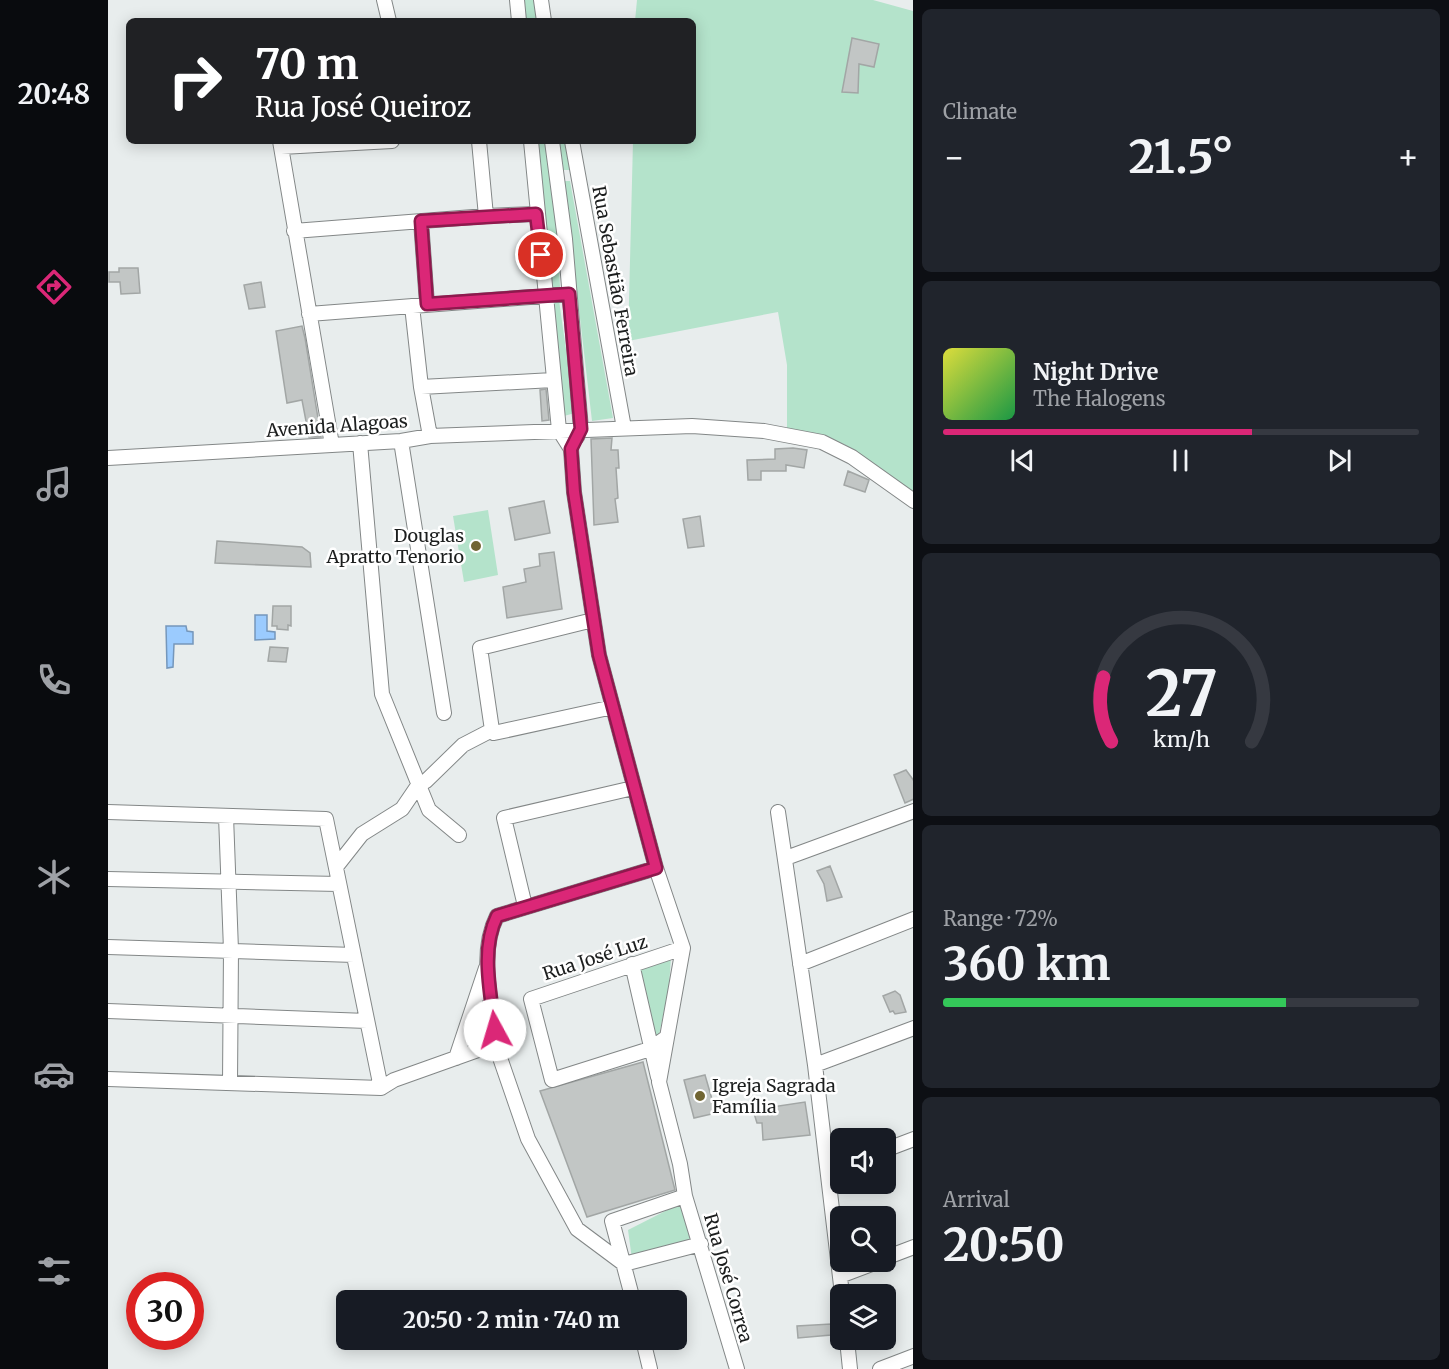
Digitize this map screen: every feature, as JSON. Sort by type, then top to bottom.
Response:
[{"type":"street","points":[[384,0],[388,18]]},
{"type":"street","points":[[517,0],[519,18]]},
{"type":"street","points":[[541,0],[544,18]]},
{"type":"street","points":[[280,144],[332,445]]},
{"type":"street","points":[[479,144],[486,216]]},
{"type":"street","points":[[531,144],[536,214],[554,380],[574,430]]},
{"type":"street","points":[[552,144],[569,294],[574,430],[571,449],[574,492],[593,620],[633,788],[656,868],[683,948],[677,992],[659,1082]]},
{"type":"street","name":"Rua Sebastião Ferreira","points":[[573,144],[624,428]]},
{"type":"street","points":[[558,178],[578,174]]},
{"type":"street","points":[[294,231],[536,214]]},
{"type":"street","points":[[421,221],[427,304]]},
{"type":"street","points":[[309,314],[569,294]]},
{"type":"street","points":[[412,306],[421,387],[430,436]]},
{"type":"street","points":[[421,387],[554,380]]},
{"type":"street","name":"Avenida Alagoas","points":[[108,458],[401,441],[430,436],[692,426],[765,431],[822,442],[852,457],[913,500]]},
{"type":"street","points":[[401,441],[444,713]]},
{"type":"street","points":[[360,443],[382,694],[429,810],[459,835]]},
{"type":"street","points":[[492,731],[480,648],[593,620]]},
{"type":"street","points":[[336,867],[362,834],[402,809],[419,784],[426,781],[463,745],[492,731],[613,707]]},
{"type":"street","points":[[525,906],[504,818],[633,788]]},
{"type":"street","points":[[786,858],[913,811]]},
{"type":"street","points":[[778,812],[815,1065],[830,1149]]},
{"type":"street","points":[[108,813],[326,819],[381,1088]]},
{"type":"street","points":[[226,816],[230,881],[230,1083]]},
{"type":"street","points":[[456,1058],[487,963],[492,927],[497,916],[656,868]]},
{"type":"street","points":[[108,879],[339,884]]},
{"type":"street","points":[[800,964],[913,919]]},
{"type":"street","points":[[108,947],[354,955]]},
{"type":"street","name":"Rua José Luz","points":[[650,1049],[552,1080],[531,999],[683,948]]},
{"type":"street","points":[[487,963],[498,1052],[528,1139],[577,1229],[624,1264]]},
{"type":"street","points":[[630,1290],[612,1221],[686,1196],[632,964]]},
{"type":"street","points":[[108,1011],[367,1021]]},
{"type":"street","points":[[815,1065],[913,1028]]},
{"type":"street","points":[[650,1049],[667,1037]]},
{"type":"street","points":[[108,1079],[381,1088],[394,1080],[481,1049],[498,1052]]},
{"type":"street","points":[[896,1146],[913,1139]]},
{"type":"street","points":[[835,1194],[841,1284]]},
{"type":"street","name":"Rua José Correa","points":[[686,1196],[737,1369]]},
{"type":"street","points":[[624,1264],[701,1244]]},
{"type":"street","points":[[896,1254],[913,1247]]},
{"type":"street","points":[[840,1276],[851,1272]]},
{"type":"street","points":[[645,1350],[650,1369]]},
{"type":"street","points":[[848,1350],[850,1369]]},
{"type":"street","points":[[880,1369],[913,1356]]},
{"type":"green space","points":[[523,0],[535,0],[537,18],[524,18]]},
{"type":"green space","points":[[637,0],[873,0],[913,11],[913,495],[844,444],[787,429],[787,365],[778,312],[628,341],[633,144],[696,144],[696,18],[635,18]]},
{"type":"green space","points":[[536,144],[547,144],[556,202],[560,287],[548,289]]},
{"type":"green space","points":[[558,144],[566,144],[570,170],[561,170]]},
{"type":"green space","points":[[564,181],[570,181],[613,418],[592,421]]},
{"type":"green space","points":[[559,300],[575,413],[564,416],[548,303]]},
{"type":"green space","name":"Douglas Apratto Tenorio","points":[[488,510],[498,575],[464,582],[453,516]]},
{"type":"green space","points":[[671,957],[669,987],[659,1035],[652,1040],[638,966]]},
{"type":"green space","points":[[683,1202],[694,1242],[632,1259],[628,1230]]},
{"type":"water","points":[[255,615],[267,615],[267,631],[275,632],[275,639],[255,640]]},
{"type":"water","points":[[166,626],[186,626],[187,631],[193,632],[193,644],[174,644],[173,667],[167,668]]},
{"type":"building","points":[[852,38],[879,44],[874,67],[859,64],[858,93],[842,92]]},
{"type":"building","points":[[119,268],[138,268],[140,293],[121,294],[120,282],[109,282],[109,272],[119,272]]},
{"type":"building","points":[[261,282],[265,307],[249,309],[244,285]]},
{"type":"building","points":[[302,326],[321,437],[309,437],[302,400],[287,403],[276,331]]},
{"type":"building","points":[[546,389],[549,420],[542,421],[540,390]]},
{"type":"building","points":[[612,438],[611,450],[618,450],[619,468],[616,468],[618,498],[615,499],[618,522],[594,525],[591,439]]},
{"type":"building","points":[[775,449],[807,450],[804,468],[786,465],[786,471],[761,471],[761,480],[748,480],[747,460],[775,459]]},
{"type":"building","points":[[848,471],[869,480],[865,492],[844,485]]},
{"type":"building","points":[[544,501],[550,533],[515,540],[509,508]]},
{"type":"building","points":[[700,516],[704,546],[688,548],[683,519]]},
{"type":"building","points":[[217,541],[302,547],[310,553],[311,567],[215,563]]},
{"type":"building","points":[[554,552],[562,609],[507,618],[503,587],[526,582],[524,569],[540,566],[539,554]]},
{"type":"building","points":[[273,606],[291,606],[291,626],[288,625],[288,630],[272,626]]},
{"type":"building","points":[[270,647],[288,648],[286,662],[268,661]]},
{"type":"building","points":[[906,770],[913,780],[913,799],[905,803],[894,775]]},
{"type":"building","points":[[830,866],[842,897],[827,901],[824,884],[817,871]]},
{"type":"building","points":[[895,991],[900,995],[906,1012],[895,1014],[893,1011],[890,1012],[883,996]]},
{"type":"building","points":[[643,1062],[675,1190],[587,1217],[540,1091]]},
{"type":"building","name":"Igreja Sagrada Família","points":[[705,1075],[716,1113],[694,1118],[684,1080]]},
{"type":"building","points":[[805,1102],[810,1135],[763,1140],[762,1123],[757,1123],[753,1110]]},
{"type":"building","points":[[830,1324],[830,1335],[798,1338],[797,1326]]},
{"type":"place","name":"Douglas Apratto Tenorio","points":[[476,546]]},
{"type":"place","name":"Igreja Sagrada Família","points":[[700,1096]]},
{"type":"route","points":[[495,1030],[487,963],[492,927],[497,916],[656,868],[599,655],[593,620],[574,492],[571,449],[581,429],[569,294],[427,304],[421,221],[536,214],[541,255]]}]
